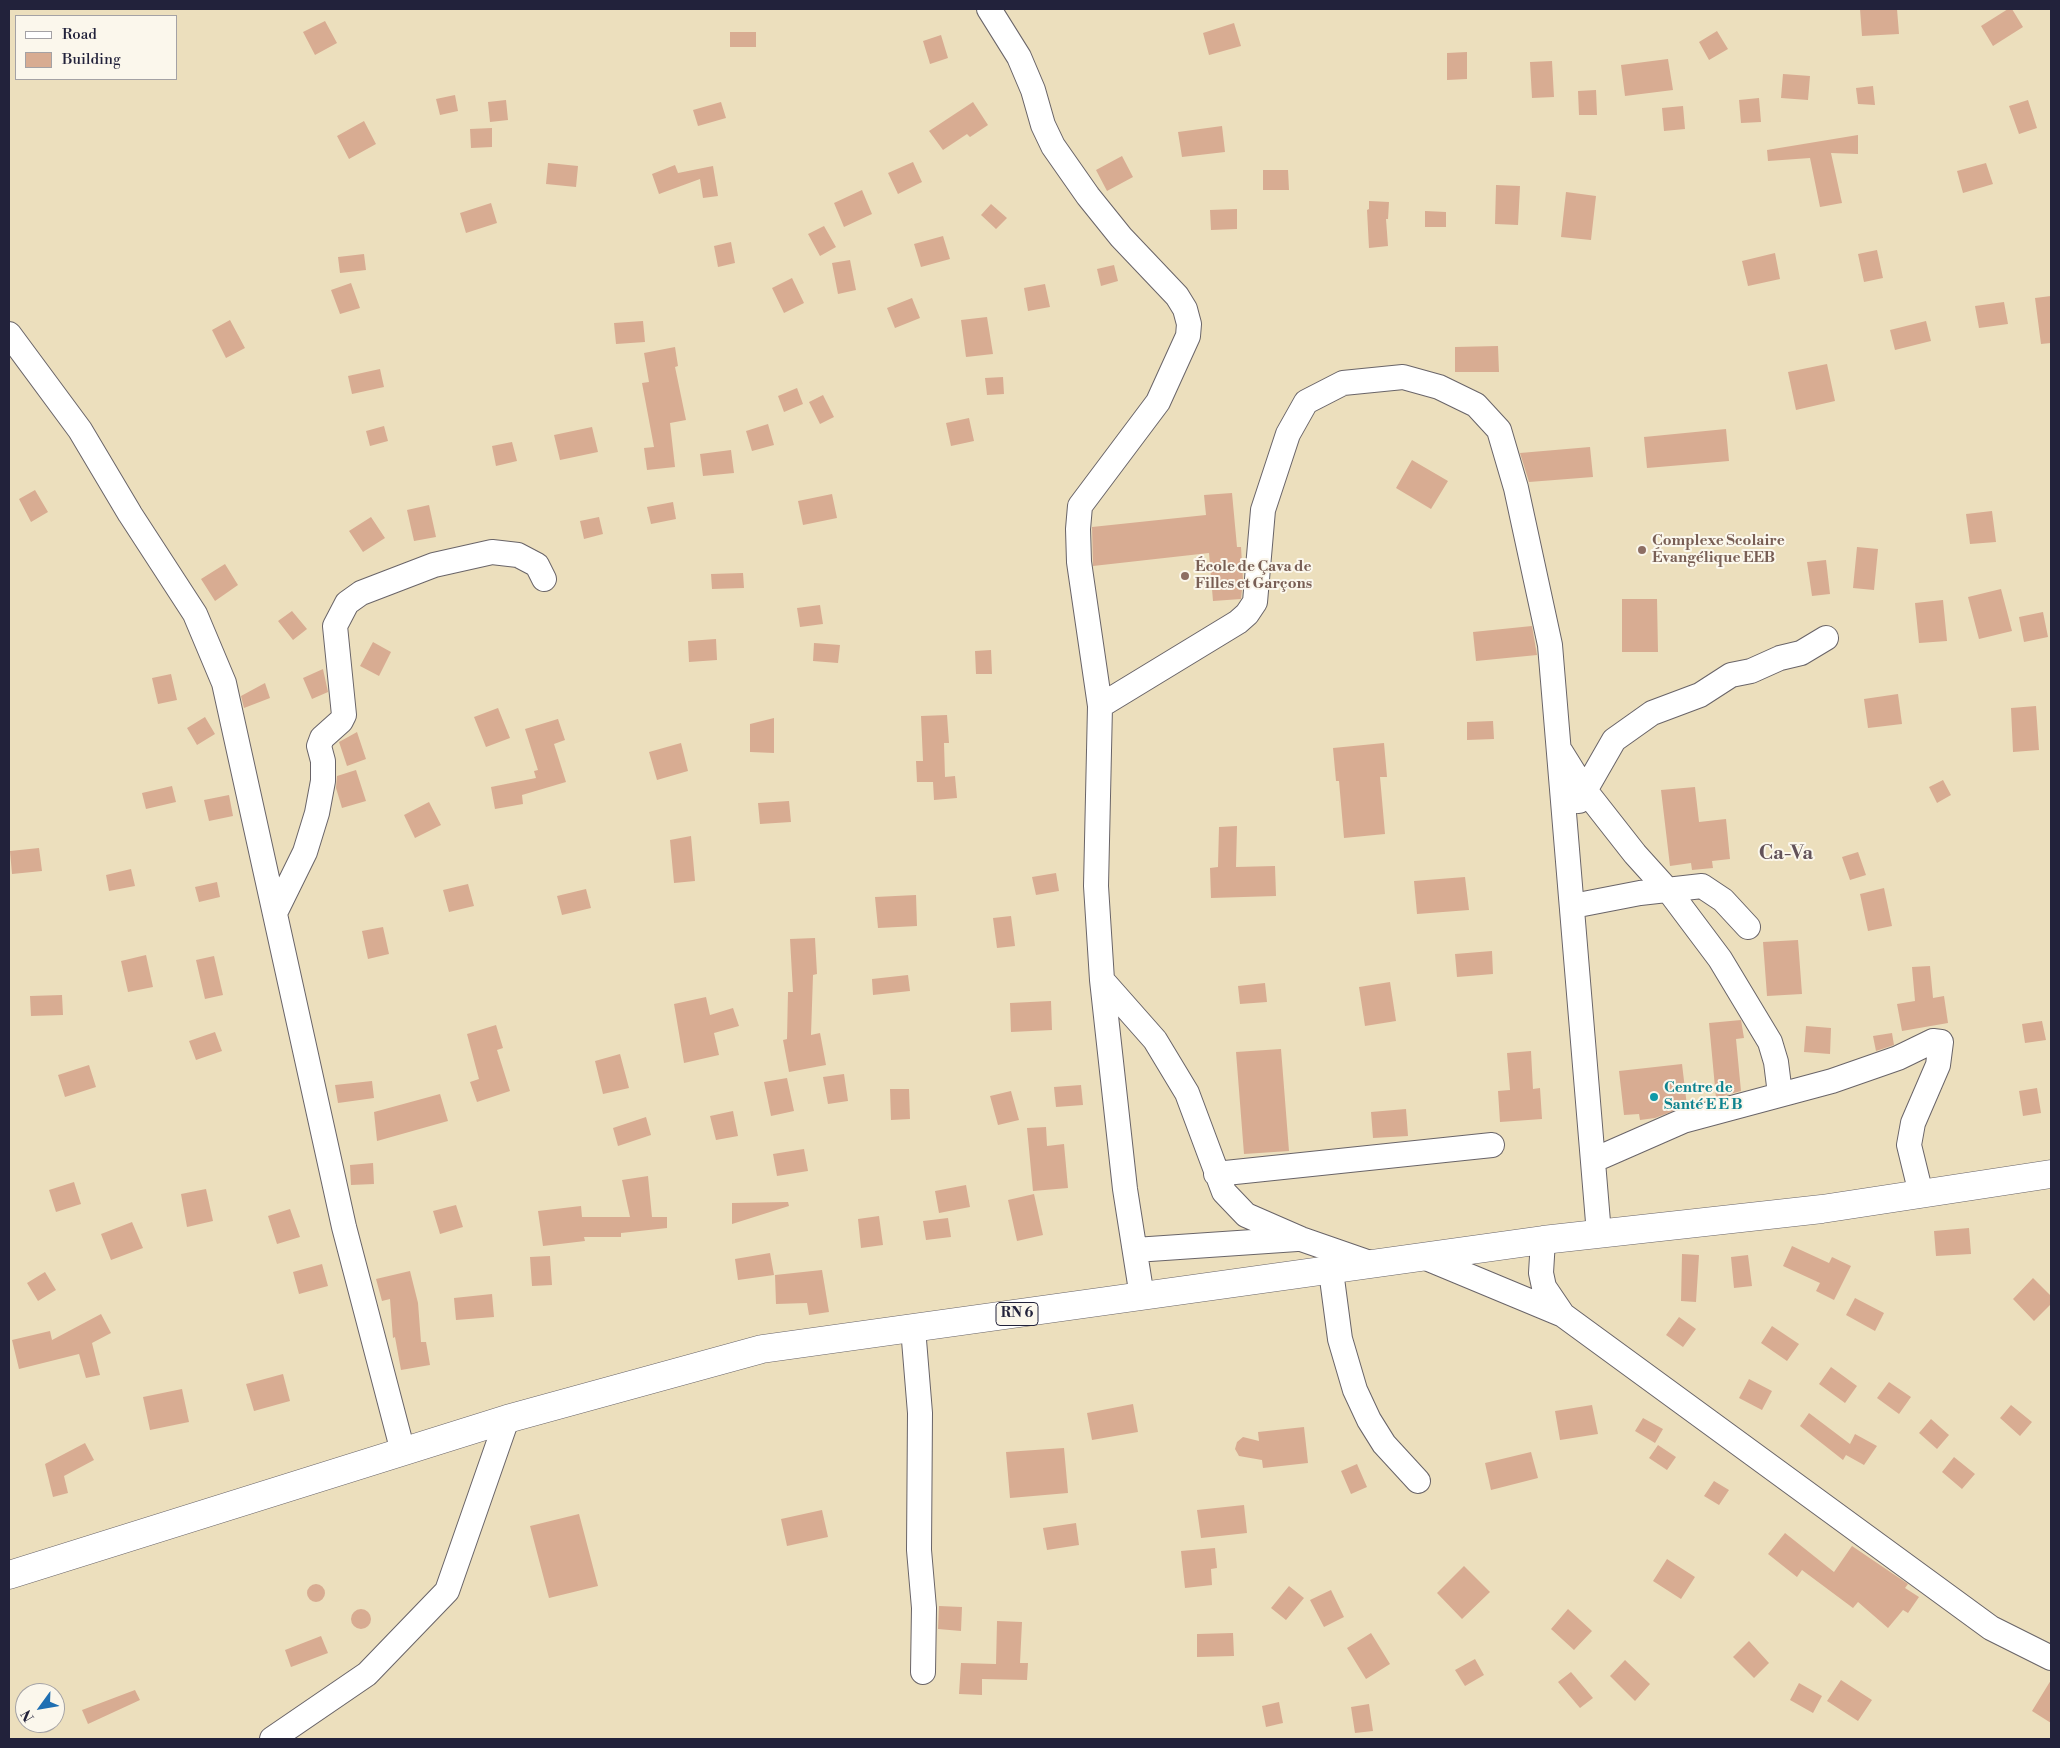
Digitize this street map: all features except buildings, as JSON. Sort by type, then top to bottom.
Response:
[{"type":"main road","name":"RN 6","points":[[9,1575],[507,1419],[762,1349],[1426,1258],[1543,1240],[1822,1209],[2051,1174]]},
{"type":"street","points":[[989,9],[1018,57],[1033,90],[1043,126],[1058,154],[1121,237],[1177,296],[1185,309],[1189,324],[1188,336],[1158,402],[1080,506],[1079,562],[1100,706],[1096,886],[1102,980],[1124,1180],[1142,1297]]},
{"type":"street","points":[[9,334],[80,430],[130,514],[195,614],[224,683],[344,1227],[403,1452]]},
{"type":"street","points":[[1100,706],[1238,622],[1247,614],[1254,602],[1263,510],[1288,434],[1306,402],[1343,383],[1403,377],[1440,387],[1476,405],[1499,430],[1516,488],[1550,645],[1599,1234]]},
{"type":"street","points":[[275,912],[305,852],[317,813],[323,781],[323,761],[319,746],[322,738],[344,715],[335,626],[347,603],[361,593],[434,565],[492,552],[518,554],[537,565],[544,579]]},
{"type":"street","points":[[1566,833],[1584,789],[1614,740],[1652,713],[1700,695],[1731,675],[1751,671],[1780,658],[1801,652],[1826,638]]},
{"type":"street","points":[[1558,748],[1584,789],[1635,854],[1667,889],[1720,959],[1762,1027],[1776,1062],[1780,1094]]},
{"type":"street","points":[[1573,906],[1667,889],[1702,886],[1723,900],[1748,927]]},
{"type":"street","points":[[1102,980],[1154,1040],[1187,1093],[1224,1192],[1246,1214],[1301,1239],[1374,1265]]},
{"type":"street","points":[[1594,1160],[1683,1121],[1832,1081],[1898,1058],[1933,1042],[1942,1042],[1938,1065],[1913,1123],[1909,1145],[1921,1194]]},
{"type":"street","points":[[1216,1174],[1492,1145]]},
{"type":"street","points":[[1135,1250],[1301,1239]]},
{"type":"street","points":[[1543,1240],[1541,1273],[1544,1287],[1563,1315]]},
{"type":"street","points":[[1426,1258],[1563,1315],[1991,1628],[2051,1658]]},
{"type":"street","points":[[1331,1271],[1340,1339],[1355,1390],[1369,1420],[1384,1444],[1418,1480]]},
{"type":"street","points":[[913,1328],[920,1413],[919,1550],[924,1608],[923,1672]]},
{"type":"street","points":[[272,1739],[367,1674],[447,1591],[507,1419]]},
{"type":"place","name":"Complexe Scolaire Évangélique EEB","points":[[1642,550]]},
{"type":"place","name":"École de Çava de Filles et Garçons","points":[[1185,576]]},
{"type":"place","name":"Centre de Santé E E B","points":[[1654,1097]]},
{"type":"district","name":"Ca-Va","points":[[1786,854]]}]
